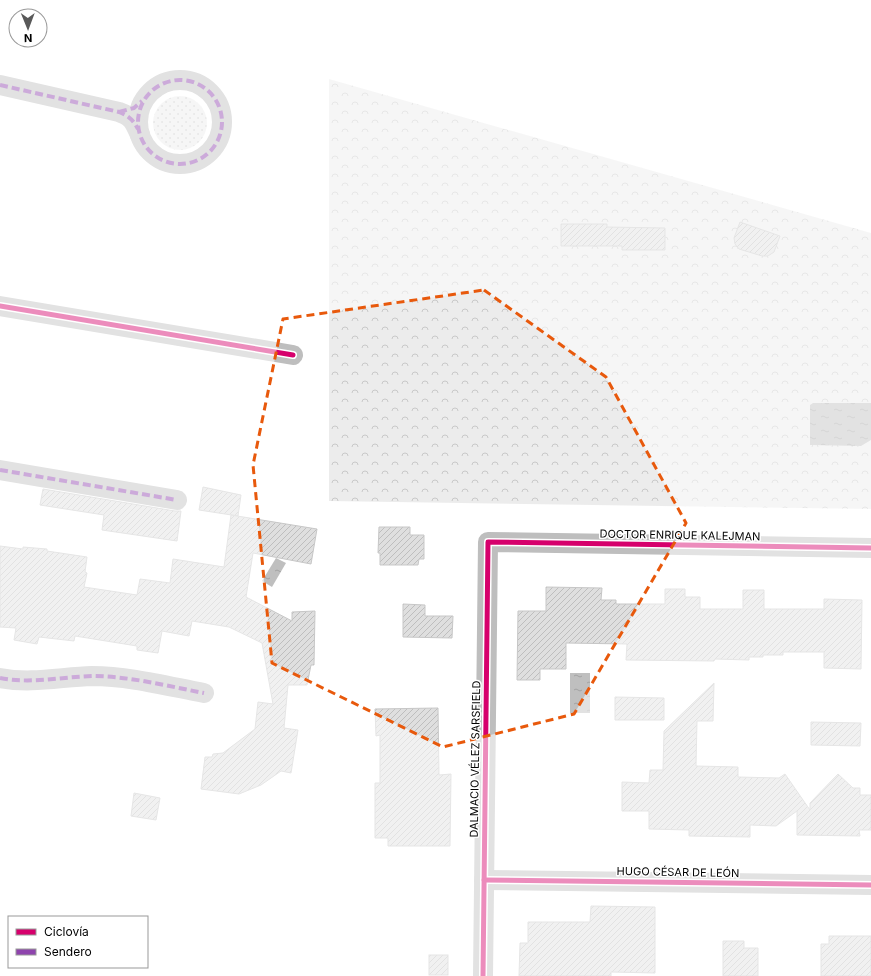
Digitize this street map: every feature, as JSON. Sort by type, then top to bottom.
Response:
[{"type":"street","points":[[0,85],[119,112],[128,116],[133,120],[146,146],[156,156],[168,162],[180,164],[194,162],[205,156],[214,146],[220,135],[222,122],[220,109],[214,97],[205,88],[193,82],[180,80],[167,82],[156,88],[134,108],[119,112]]},
{"type":"street","points":[[140,135],[138,122],[140,109],[146,97]]},
{"type":"street","points":[[0,306],[293,355]]},
{"type":"street","points":[[0,470],[177,500]]},
{"type":"street","name":"DOCTOR ENRIQUE KALEJMAN","points":[[488,542],[871,548]]},
{"type":"street","name":"DALMACIO VÉLEZ SARSFIELD","points":[[483,976],[488,542]]},
{"type":"street","points":[[0,678],[33,681],[91,676],[124,679],[204,694]]},
{"type":"street","name":"HUGO CÉSAR DE LEÓN","points":[[484,880],[871,885]]},
{"type":"highlighted area","points":[[484,290],[606,377],[686,523],[574,714],[443,747],[272,663],[253,465],[283,319]]},
{"type":"green space","points":[[329,79],[871,233],[871,509],[329,501]]},
{"type":"green space","points":[[175,96],[185,96],[195,100],[203,108],[207,118],[207,128],[203,138],[195,146],[185,150],[175,150],[165,146],[157,138],[153,128],[153,118],[157,108],[165,100]]},
{"type":"water","points":[[813,403],[871,403],[871,440],[861,446],[810,445],[810,405]]},
{"type":"water","points":[[276,558],[286,563],[272,587],[262,581]]},
{"type":"water","points":[[570,673],[590,673],[590,713],[570,713]]},
{"type":"building","points":[[740,222],[780,236],[774,252],[768,256],[762,256],[739,249],[735,244],[734,238]]},
{"type":"building","points":[[561,224],[607,224],[607,227],[665,228],[665,250],[622,250],[622,246],[561,246]]},
{"type":"building","points":[[203,487],[241,495],[238,516],[199,510]]},
{"type":"building","points":[[43,489],[181,511],[177,541],[102,530],[104,515],[40,505]]},
{"type":"building","points":[[231,515],[317,529],[311,564],[253,553],[246,597],[292,621],[292,612],[315,611],[314,665],[311,665],[307,685],[288,685],[284,728],[298,730],[291,773],[281,771],[261,785],[239,794],[201,789],[205,757],[212,757],[213,754],[223,753],[255,729],[258,702],[273,704],[262,643],[229,627],[192,621],[189,636],[162,631],[158,653],[137,650],[137,646],[75,636],[74,641],[39,637],[37,644],[14,640],[16,628],[0,627],[0,546],[23,549],[23,547],[47,549],[47,551],[87,557],[85,572],[87,573],[84,587],[137,595],[140,579],[170,583],[173,559],[224,567]]},
{"type":"building","points":[[379,527],[410,527],[410,535],[424,535],[424,559],[419,559],[418,565],[380,565],[380,553],[378,553]]},
{"type":"building","points":[[546,587],[602,588],[601,600],[616,600],[616,604],[665,604],[665,589],[685,589],[685,597],[700,597],[700,609],[743,609],[743,590],[764,590],[764,609],[824,609],[824,599],[862,600],[861,669],[824,668],[824,652],[783,652],[783,655],[749,657],[749,660],[626,660],[627,644],[566,643],[566,669],[540,669],[540,680],[517,680],[518,611],[546,611]]},
{"type":"building","points":[[403,604],[425,605],[425,616],[453,616],[452,638],[403,637]]},
{"type":"building","points":[[714,683],[713,721],[697,721],[696,766],[738,767],[738,777],[779,778],[785,774],[810,810],[810,803],[838,774],[853,788],[860,788],[860,795],[871,795],[871,830],[859,830],[860,836],[797,835],[797,811],[776,826],[750,825],[750,837],[689,836],[689,830],[649,829],[649,811],[622,811],[622,782],[649,783],[650,770],[663,770],[664,731]]},
{"type":"building","points":[[615,697],[664,698],[664,720],[615,720]]},
{"type":"building","points":[[438,708],[439,775],[451,774],[450,846],[388,846],[388,838],[375,838],[375,783],[380,783],[380,735],[376,736],[375,709]]},
{"type":"building","points":[[811,722],[861,723],[860,746],[811,745]]},
{"type":"building","points":[[134,793],[160,798],[156,820],[131,816]]},
{"type":"building","points":[[591,906],[655,907],[655,973],[611,972],[611,976],[519,976],[520,943],[528,943],[528,922],[590,922]]},
{"type":"building","points":[[829,936],[871,936],[871,976],[821,976],[821,944],[829,944]]},
{"type":"building","points":[[723,941],[744,941],[744,948],[758,948],[758,976],[723,976]]},
{"type":"building","points":[[429,955],[448,955],[448,975],[429,975]]},
{"type":"marked path","points":[[180,80],[188,81],[203,87],[215,99],[221,114],[222,122],[221,130],[215,145],[203,157],[188,163],[180,164],[172,163],[157,157],[145,145],[139,130],[138,122],[139,114],[145,99],[157,87],[172,81],[180,80]]},
{"type":"marked path","points":[[0,85],[119,112],[130,119],[138,129]]},
{"type":"marked path","points":[[119,112],[134,108],[142,101]]},
{"type":"marked path","points":[[0,470],[177,500]]},
{"type":"marked path","points":[[0,678],[12,680],[35,680],[106,676],[148,682],[204,693]]},
{"type":"cycle path","points":[[0,306],[293,355]]},
{"type":"cycle path","points":[[483,976],[488,542],[871,548]]},
{"type":"cycle path","points":[[484,880],[871,885]]}]
